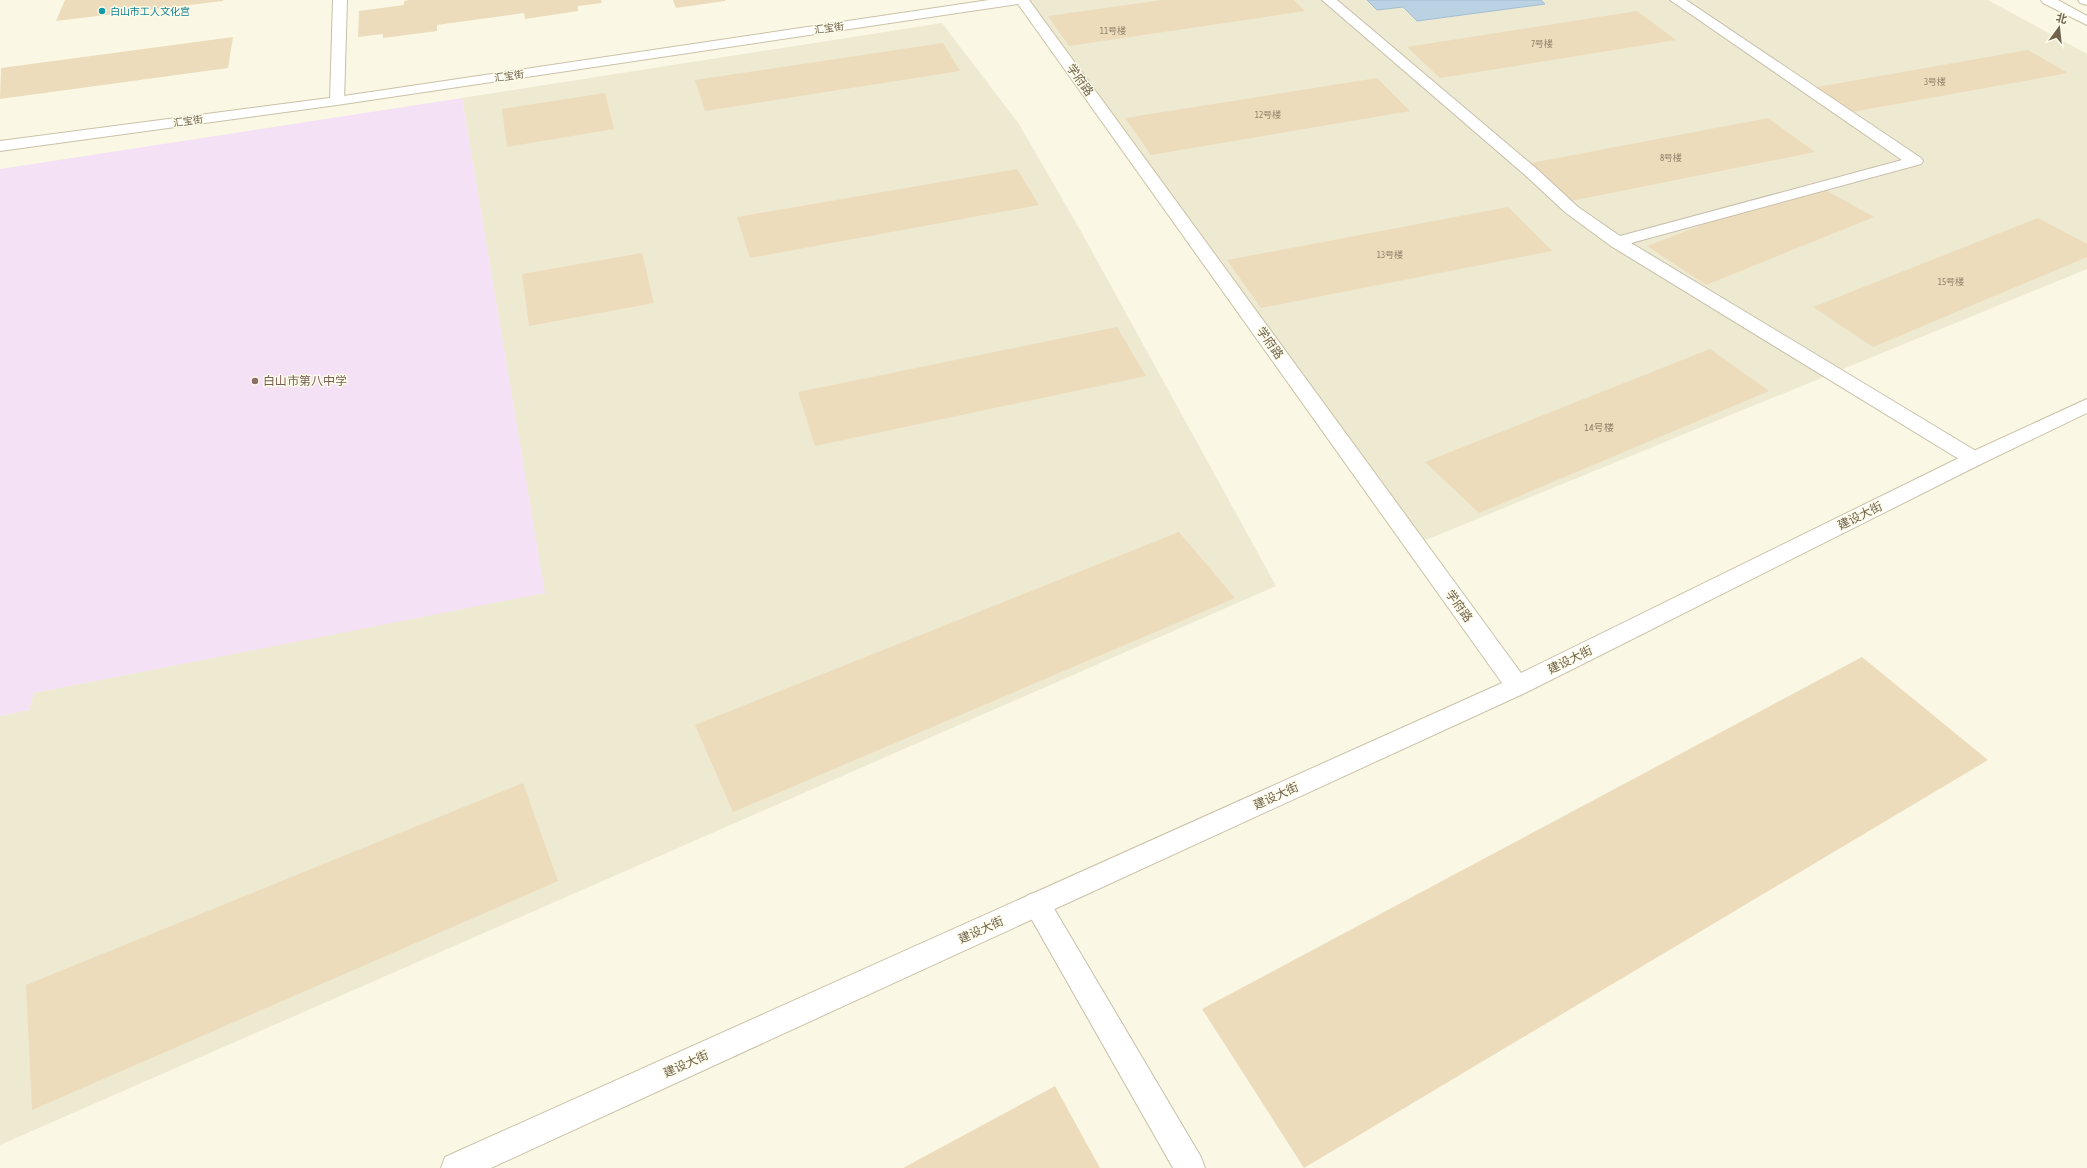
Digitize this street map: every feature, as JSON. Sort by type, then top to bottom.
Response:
[{"type":"street","points":[[337,101],[340,0]]},
{"type":"street","name":"汇宝街","points":[[0,146],[337,101],[1016,0]]},
{"type":"street","name":"学府路","points":[[1022,0],[1517,686]]},
{"type":"street","points":[[1329,0],[1525,167],[1572,210],[1617,242],[1974,459]]},
{"type":"street","points":[[1617,242],[1915,161],[1677,0]]},
{"type":"street","points":[[2048,0],[2087,21]]},
{"type":"street","name":"建设大街","points":[[456,1168],[1517,686],[1974,459],[2087,406]]},
{"type":"street","points":[[1037,904],[1190,1168]]},
{"type":"shaded area","points":[[1023,0],[1988,0],[2087,54],[2087,269],[1416,544]]},
{"type":"shaded area","points":[[942,23],[1019,124],[1083,235],[1276,586],[0,1145],[0,716],[29,710],[34,693],[544,592],[462,98]]},
{"type":"shaded area","name":"白山市第八中学","points":[[462,98],[545,593],[34,693],[29,710],[0,716],[0,169]]},
{"type":"water","points":[[1367,0],[1541,0],[1545,4],[1417,21],[1403,7],[1377,10]]},
{"type":"building","name":"白山市工人文化宫","points":[[65,0],[223,0],[223,1],[56,21]]},
{"type":"building","points":[[601,0],[602,3],[578,6],[578,11],[525,19],[524,13],[437,25],[437,31],[383,38],[383,34],[358,37],[359,11],[404,5],[404,1]]},
{"type":"building","points":[[673,0],[725,0],[725,1],[676,8]]},
{"type":"building","points":[[1162,0],[1294,0],[1305,11],[1069,46],[1048,16]]},
{"type":"building","points":[[1637,11],[1676,40],[1440,78],[1407,47]]},
{"type":"building","points":[[233,37],[228,68],[0,99],[1,68]]},
{"type":"building","points":[[943,43],[960,71],[705,111],[695,80]]},
{"type":"building","points":[[2028,50],[2068,73],[1835,115],[1800,90]]},
{"type":"building","points":[[1377,78],[1410,111],[1151,155],[1125,118]]},
{"type":"building","points":[[605,93],[614,129],[507,147],[502,109]]},
{"type":"building","points":[[1768,118],[1815,152],[1566,202],[1526,164]]},
{"type":"building","points":[[1017,169],[1039,205],[750,258],[737,217]]},
{"type":"building","points":[[1813,183],[1874,217],[1706,285],[1647,246]]},
{"type":"building","points":[[1508,207],[1552,251],[1261,308],[1227,260]]},
{"type":"building","points":[[2038,218],[2087,244],[2087,257],[1873,347],[1813,307]]},
{"type":"building","points":[[642,253],[654,303],[529,326],[522,274]]},
{"type":"building","points":[[1117,327],[1146,376],[815,446],[798,392]]},
{"type":"building","points":[[1710,349],[1769,391],[1479,513],[1425,462]]},
{"type":"building","points":[[1179,532],[1235,598],[733,812],[695,725]]},
{"type":"building","points":[[1862,657],[1988,760],[1304,1168],[1202,1009]]},
{"type":"building","points":[[523,783],[558,881],[32,1110],[26,985]]},
{"type":"building","points":[[1055,1086],[1100,1168],[903,1168]]},
{"type":"place","name":"白山市工人文化宫","points":[[102,11]]},
{"type":"place","name":"白山市第八中学","points":[[255,381]]}]
